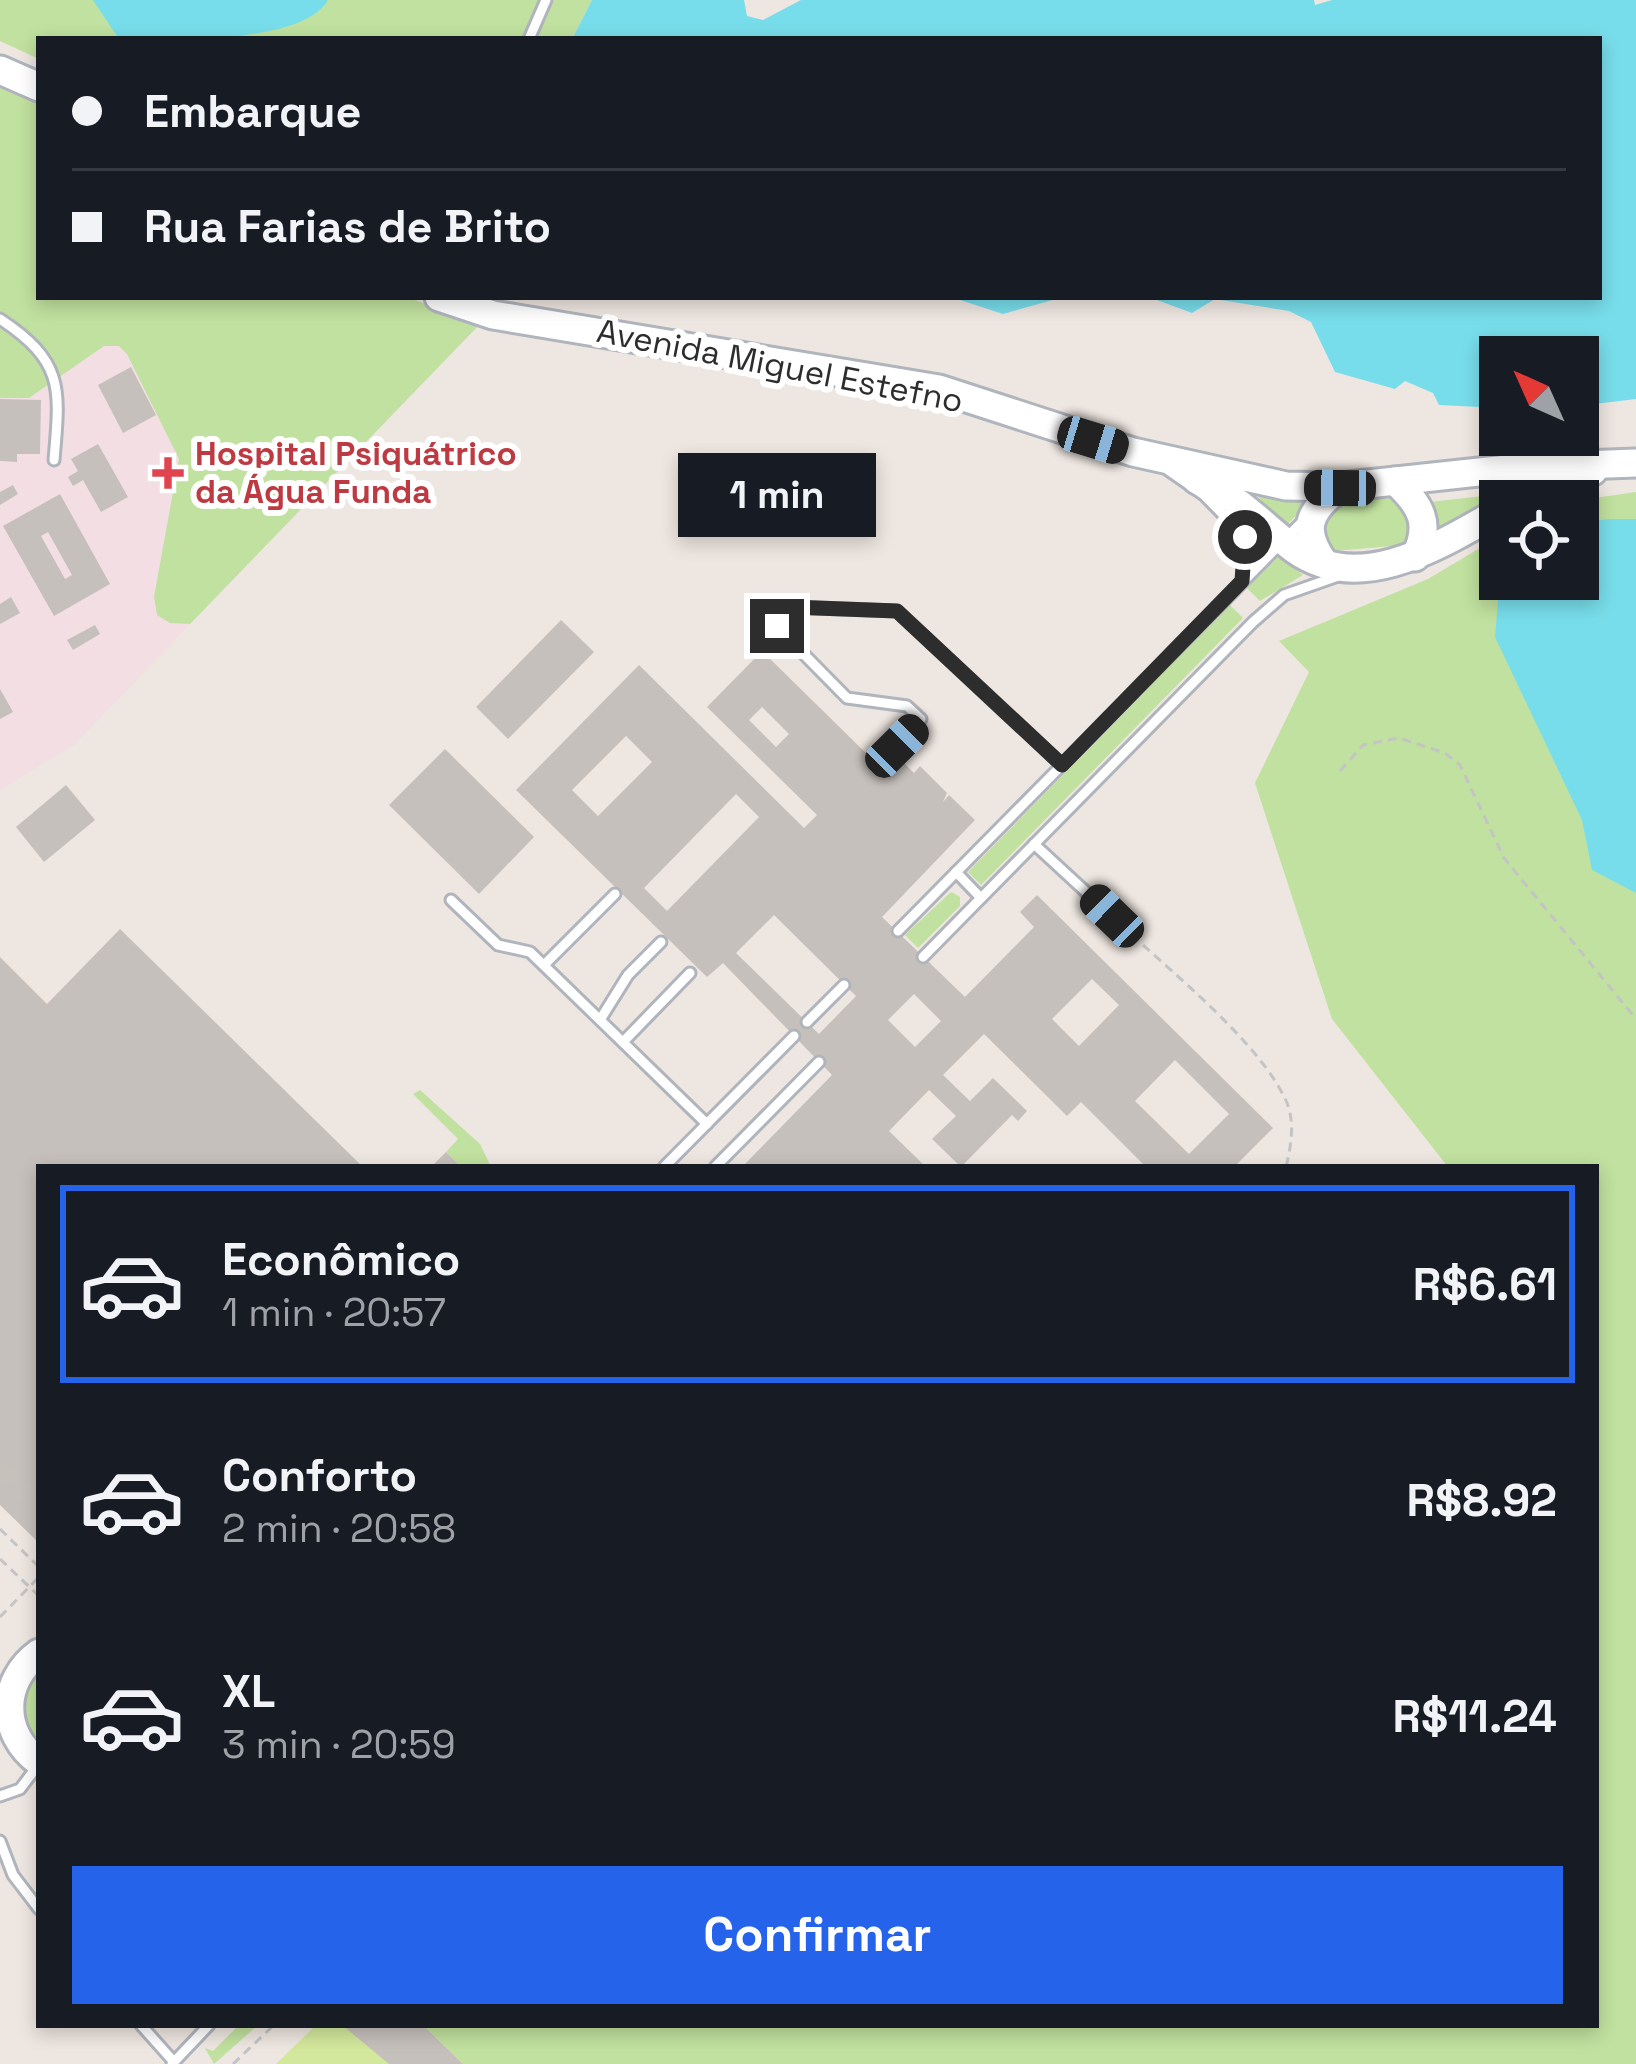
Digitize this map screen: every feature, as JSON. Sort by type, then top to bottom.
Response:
[{"type":"main road","points":[[0,70],[36,86]]},
{"type":"main road","name":"Avenida Miguel Estefno","points":[[457,300],[939,389],[1133,452],[1286,486],[1340,488],[1636,463]]},
{"type":"main road","name":"Avenida Miguel Estefno","points":[[1133,452],[1228,494],[1284,541],[1325,563],[1364,567],[1415,557],[1479,523]]},
{"type":"main road","name":"Avenida Miguel Estefno","points":[[1571,480],[1606,466]]},
{"type":"main road","points":[[1395,481],[1424,517],[1423,540],[1415,557]]},
{"type":"main road","points":[[1325,563],[1308,538],[1311,512],[1340,488]]},
{"type":"main road","points":[[36,1656],[11,1679],[3,1700],[8,1743],[36,1761]]},
{"type":"lane","points":[[530,36],[546,0]]},
{"type":"lane","points":[[0,319],[49,364],[60,390],[53,460]]},
{"type":"lane","points":[[1163,467],[1204,495],[1245,537],[1242,581]]},
{"type":"lane","points":[[898,931],[1311,512]]},
{"type":"lane","points":[[923,957],[1277,600],[1364,567]]},
{"type":"lane","points":[[897,746],[921,719],[907,706],[847,698],[781,632],[780,612],[790,607],[897,611],[1062,765]]},
{"type":"lane","points":[[1034,844],[1112,916]]},
{"type":"lane","points":[[956,872],[981,898]]},
{"type":"lane","points":[[540,961],[615,895]]},
{"type":"lane","points":[[451,900],[498,945],[526,950],[540,961],[707,1124]]},
{"type":"lane","points":[[600,1020],[628,975],[661,942]]},
{"type":"lane","points":[[623,1042],[690,973]]},
{"type":"lane","points":[[807,1022],[844,985]]},
{"type":"lane","points":[[667,1164],[794,1036]]},
{"type":"lane","points":[[718,1164],[819,1062]]},
{"type":"lane","points":[[0,1796],[20,1789],[36,1767]]},
{"type":"lane","points":[[0,1841],[13,1875],[36,1905]]},
{"type":"lane","points":[[144,2028],[173,2063],[204,2028]]},
{"type":"path","points":[[1340,771],[1364,745],[1399,738],[1445,753],[1460,765],[1504,858],[1636,1019]]},
{"type":"path","points":[[1112,916],[1264,1064],[1288,1106],[1293,1141],[1287,1164]]},
{"type":"path","points":[[0,1529],[36,1565]]},
{"type":"path","points":[[0,1559],[36,1594]]},
{"type":"path","points":[[0,1617],[36,1580]]},
{"type":"path","points":[[233,2064],[271,2028]]},
{"type":"shaded area","name":"Hospital Psiquátrico da Água Funda","points":[[0,86],[36,102],[36,300],[415,300],[481,323],[74,745],[0,790]]},
{"type":"green space","points":[[0,0],[592,0],[574,36],[36,36],[36,58],[0,41]]},
{"type":"green space","points":[[0,86],[36,102],[36,300],[415,300],[481,323],[190,624],[170,623],[157,615],[154,597],[179,459],[127,354],[119,346],[104,346],[29,398],[0,398]]},
{"type":"green space","points":[[1636,492],[1636,2064],[452,2064],[418,2028],[1599,2028],[1599,1164],[1446,1164],[1332,1019],[1255,783],[1309,672],[1279,641],[1428,579],[1479,549],[1479,600],[1599,600],[1599,497]]},
{"type":"green space","points":[[1258,496],[1306,502],[1307,504],[1284,528]]},
{"type":"green space","points":[[1479,496],[1479,510],[1436,538],[1430,502]]},
{"type":"green space","points":[[1392,498],[1415,515],[1404,545],[1334,551],[1318,535],[1336,501]]},
{"type":"green space","points":[[1279,556],[1303,575],[1260,601],[1247,588]]},
{"type":"green space","points":[[1230,605],[1243,618],[981,885],[968,872]]},
{"type":"green space","points":[[951,892],[960,897],[960,906],[918,948],[905,935]]},
{"type":"green space","points":[[420,1090],[480,1144],[490,1164],[458,1164],[446,1152],[458,1139],[413,1094]]},
{"type":"green space","points":[[36,1676],[36,1736],[28,1732],[15,1706]]},
{"type":"green space","points":[[236,2028],[255,2028],[214,2064],[205,2048],[213,2051]]},
{"type":"green space","points":[[313,2028],[427,2028],[464,2064],[276,2064]]},
{"type":"water","points":[[93,0],[328,0],[314,15],[264,32],[117,36]]},
{"type":"water","points":[[592,0],[744,0],[747,16],[763,20],[801,0],[1314,0],[1315,5],[1332,0],[1636,0],[1636,399],[1599,403],[1599,336],[1479,336],[1479,407],[1439,405],[1433,393],[1405,381],[1395,389],[1335,372],[1311,322],[1289,311],[1221,300],[1602,300],[1602,36],[574,36]]},
{"type":"water","points":[[960,300],[1052,300],[1003,314]]},
{"type":"water","points":[[1157,300],[1213,300],[1192,313]]},
{"type":"water","points":[[1636,519],[1636,893],[1592,870],[1582,820],[1495,637],[1498,600],[1599,600],[1599,520]]},
{"type":"building","points":[[131,367],[156,415],[123,433],[98,385]]},
{"type":"building","points":[[0,399],[41,400],[40,454],[17,454],[17,462],[0,461]]},
{"type":"building","points":[[98,444],[128,497],[101,512],[83,480],[73,486],[68,477],[78,471],[71,459]]},
{"type":"building","points":[[13,485],[18,494],[0,505],[0,492]]},
{"type":"building","points":[[60,494],[110,584],[54,616],[3,526]],"holes":[[[48,532],[72,575],[65,579],[41,536]]]},
{"type":"building","points":[[11,597],[20,613],[0,624],[0,604]]},
{"type":"building","points":[[561,620],[594,652],[508,739],[476,707]]},
{"type":"building","points":[[95,625],[100,634],[73,650],[67,640]]},
{"type":"building","points":[[762,651],[872,759],[886,745],[914,773],[920,766],[947,793],[943,802],[949,795],[975,820],[882,917],[965,997],[1034,927],[1020,912],[1037,895],[1273,1128],[1237,1164],[1143,1164],[1081,1102],[1067,1116],[984,1034],[943,1075],[970,1101],[993,1078],[1027,1111],[1018,1121],[1012,1115],[964,1164],[958,1164],[932,1139],[956,1116],[929,1090],[889,1131],[923,1164],[745,1164],[832,1075],[723,963],[707,977],[516,790],[639,665],[804,828],[817,815],[707,707]],"holes":[[[762,707],[789,734],[776,747],[749,720]],[[626,736],[652,762],[598,816],[572,790]],[[736,794],[759,817],[667,911],[644,888]],[[774,915],[856,996],[819,1034],[736,953]],[[1092,979],[1119,1005],[1079,1046],[1052,1019]],[[914,994],[941,1021],[915,1047],[888,1020]],[[1175,1060],[1229,1114],[1189,1154],[1135,1101]]]},
{"type":"building","points":[[0,689],[13,712],[0,719]]},
{"type":"building","points":[[445,749],[534,837],[479,894],[389,805]]},
{"type":"building","points":[[66,785],[95,820],[44,862],[16,827]]},
{"type":"building","points":[[120,929],[360,1164],[36,1164],[36,1540],[0,1505],[0,957],[47,1004]]},
{"type":"building","points":[[446,1152],[458,1164],[434,1164]]},
{"type":"building","points":[[346,2028],[426,2028],[463,2064],[389,2064]]},
{"type":"tunnel","points":[[0,1468],[36,1503]]},
{"type":"place","name":"Hospital Psiquátrico da Água Funda","points":[[168,473]]},
{"type":"route","points":[[777,626],[780,612],[790,607],[897,611],[1062,765],[1242,581],[1247,566],[1245,537]]}]
